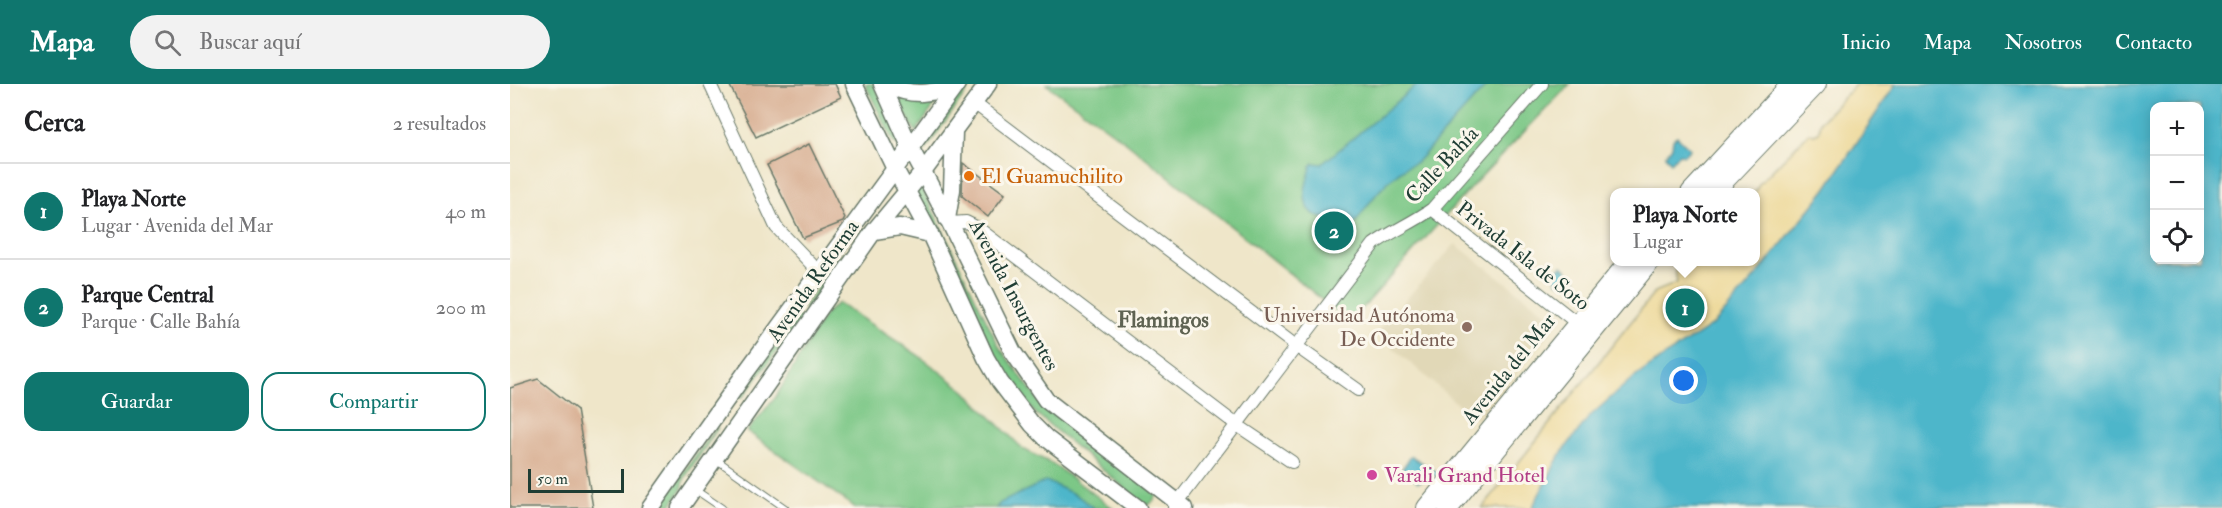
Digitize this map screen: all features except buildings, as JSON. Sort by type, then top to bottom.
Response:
[{"type":"main road","points":[[854,84],[906,192],[930,234],[986,358],[1000,382],[1014,402],[1046,438],[1138,508]]},
{"type":"main road","points":[[883,84],[916,94],[956,86]]},
{"type":"main road","name":"Avenida Insurgentes","points":[[883,84],[910,149],[949,221],[1013,352],[1046,400],[1179,506]]},
{"type":"main road","name":"Avenida Reforma","points":[[680,508],[874,231],[923,172],[988,84]]},
{"type":"main road","points":[[1694,188],[1789,90],[1816,84]]},
{"type":"main road","name":"Avenida Reforma","points":[[650,508],[956,86]]},
{"type":"main road","points":[[1715,188],[1789,90]]},
{"type":"main road","points":[[949,221],[954,132]]},
{"type":"main road","points":[[874,231],[900,227],[930,234]]},
{"type":"main road","name":"Avenida del Mar","points":[[1448,508],[1583,328],[1626,266]]},
{"type":"main road","name":"Avenida del Mar","points":[[1427,508],[1583,328],[1644,266]]},
{"type":"main road","points":[[796,304],[813,320]]},
{"type":"main road","points":[[721,409],[740,422]]},
{"type":"street","points":[[710,84],[776,227],[819,272]]},
{"type":"street","name":"Calle Bahía","points":[[1179,506],[1237,425],[1374,244],[1432,209],[1542,84]]},
{"type":"street","points":[[974,103],[1296,346],[1358,390]]},
{"type":"street","name":"Privada Isla de Soto","points":[[1432,209],[1583,328]]},
{"type":"street","points":[[949,221],[966,222],[978,228],[1237,425],[1292,462]]},
{"type":"lane","points":[[714,458],[785,508]]},
{"type":"lane","points":[[693,489],[722,508]]},
{"type":"shaded area","name":"Universidad Autónoma De Occidente","points":[[1455,244],[1558,322],[1477,421],[1376,333]]},
{"type":"green space","points":[[865,84],[874,84],[903,144],[894,143]]},
{"type":"green space","points":[[963,84],[972,84],[924,152],[920,151],[920,146]]},
{"type":"green space","points":[[1046,84],[1570,84],[1475,183],[1350,322],[1126,142]]},
{"type":"green space","points":[[904,97],[936,103],[916,132],[900,104]]},
{"type":"green space","points":[[917,178],[1000,348],[1039,401],[1157,495],[1153,502],[1146,506],[1033,411],[995,358],[909,186]]},
{"type":"green space","points":[[842,253],[842,264],[805,310],[804,307]]},
{"type":"green space","points":[[838,303],[918,355],[965,391],[1023,449],[1054,465],[1113,508],[856,508],[747,431],[775,398],[825,314]]},
{"type":"green space","points":[[799,315],[801,320],[742,398],[736,396],[736,392]]},
{"type":"green space","points":[[715,428],[718,428],[684,479],[682,489],[669,508],[658,508]]},
{"type":"sand","points":[[1856,84],[1896,84],[1826,189],[1714,324],[1628,382],[1560,455],[1532,508],[1482,508],[1655,292],[1677,283],[1675,266],[1760,266],[1760,188],[1757,188],[1809,133],[1819,132],[1821,121]]},
{"type":"water","points":[[1418,84],[1488,84],[1417,162],[1388,181],[1351,229],[1312,213],[1305,195],[1311,166],[1314,163],[1322,164]]},
{"type":"water","points":[[1896,84],[2222,84],[2222,508],[1532,508],[1560,455],[1589,417],[1628,382],[1714,324],[1826,189]]},
{"type":"water","points":[[1677,136],[1690,149],[1684,155],[1679,154],[1671,162],[1665,156],[1672,147],[1673,139]]},
{"type":"water","points":[[1562,266],[1577,280],[1574,289],[1568,284],[1557,282],[1554,274]]},
{"type":"water","points":[[1411,456],[1440,474],[1418,482],[1402,469]]},
{"type":"water","points":[[1046,481],[1076,495],[1094,508],[996,508],[1000,503]]},
{"type":"place","name":"El Guamuchilito","points":[[969,176]]},
{"type":"place","name":"Parque Central","points":[[1334,231]]},
{"type":"place","name":"Playa Norte","points":[[1685,308]]},
{"type":"place","name":"Universidad Autónoma De Occidente","points":[[1467,327]]},
{"type":"place","name":"Varali Grand Hotel","points":[[1372,475]]},
{"type":"district","name":"Flamingos","points":[[1163,320]]}]
